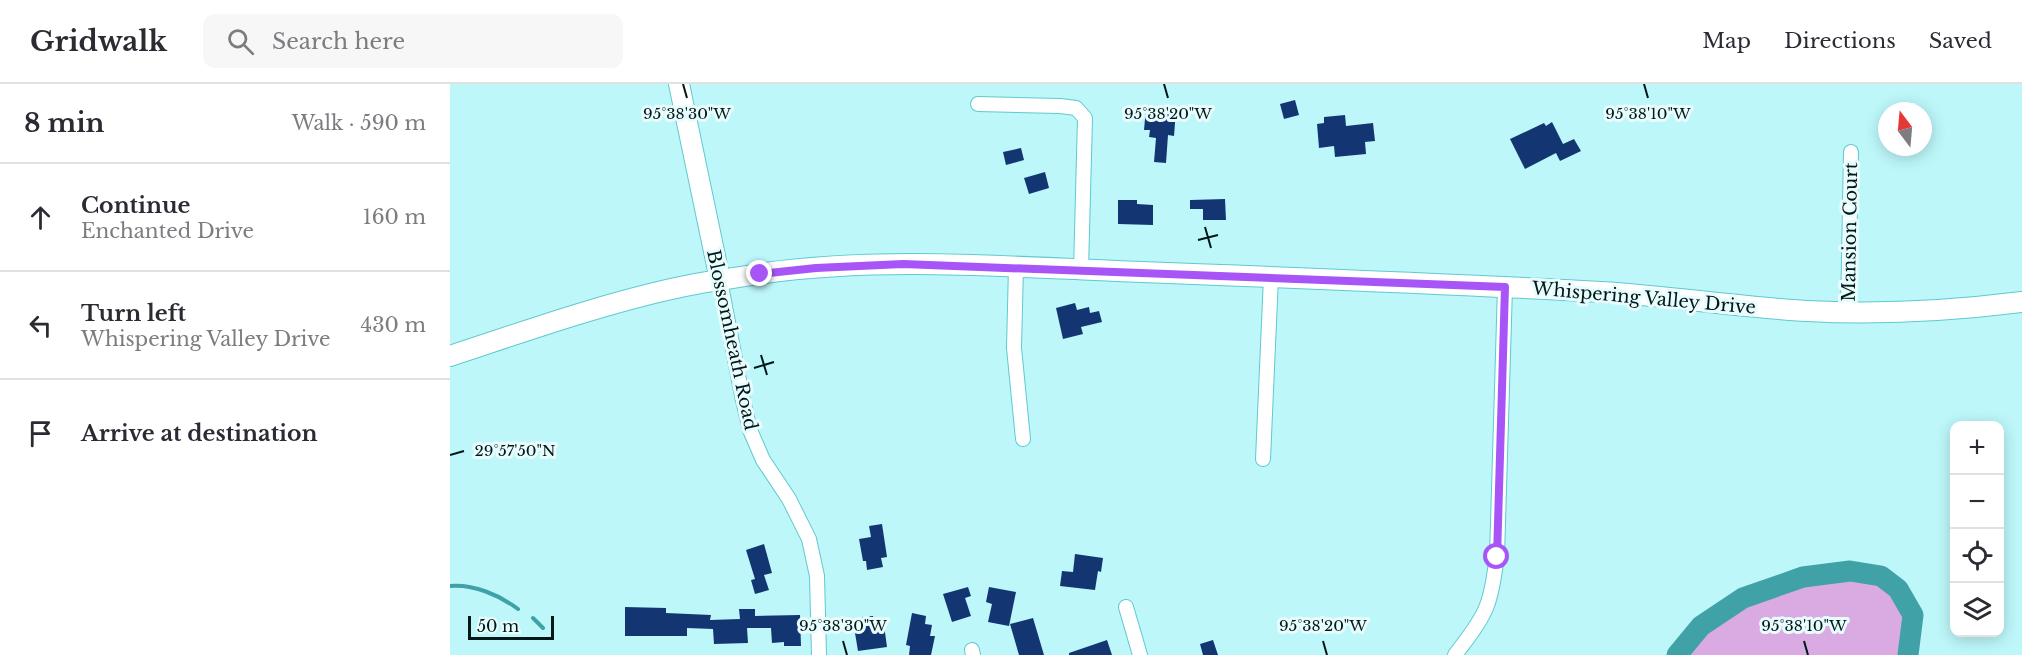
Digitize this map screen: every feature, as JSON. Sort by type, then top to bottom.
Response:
[{"type":"street","name":"Blossomheath Road","points":[[679,84],[750,430],[763,460],[789,499],[809,539],[817,576],[819,655]]},
{"type":"street","points":[[978,104],[1077,108],[1085,117],[1081,270]]},
{"type":"street","name":"Mansion Court","points":[[1848,312],[1851,152]]},
{"type":"street","name":"Whispering Valley Drive","points":[[450,356],[621,302],[674,288],[798,269],[861,265],[1016,267],[1505,287],[1631,294],[1761,307],[1848,312],[1930,311],[2022,302]]},
{"type":"street","points":[[1016,267],[1014,348],[1023,439]]},
{"type":"street","points":[[1263,459],[1271,277]]},
{"type":"street","points":[[1455,655],[1486,608],[1492,589],[1497,557],[1505,287]]},
{"type":"street","points":[[1126,608],[1140,655]]},
{"type":"shaded area","points":[[1850,571],[1881,576],[1898,589],[1913,615],[1908,655],[1677,655],[1701,626],[1743,598],[1803,577]]},
{"type":"building","points":[[1295,100],[1299,115],[1284,119],[1280,104]]},
{"type":"building","points":[[1146,108],[1176,110],[1174,136],[1168,135],[1166,163],[1154,162],[1156,138],[1149,137],[1150,130],[1144,130]]},
{"type":"building","points":[[1345,115],[1346,126],[1373,123],[1375,141],[1365,142],[1366,154],[1335,157],[1334,146],[1319,148],[1317,124],[1324,123],[1324,117]]},
{"type":"building","points":[[1552,122],[1563,144],[1574,139],[1581,151],[1560,161],[1556,153],[1525,169],[1510,139],[1544,123],[1546,126]]},
{"type":"building","points":[[1021,148],[1024,160],[1006,165],[1003,152]]},
{"type":"building","points":[[1045,172],[1049,188],[1029,194],[1024,178]]},
{"type":"building","points":[[1225,199],[1226,220],[1203,220],[1203,209],[1190,209],[1190,200]]},
{"type":"building","points":[[1118,200],[1137,200],[1137,204],[1153,205],[1153,225],[1118,224]]},
{"type":"building","points":[[1075,303],[1077,310],[1089,307],[1090,313],[1099,311],[1102,322],[1081,327],[1083,334],[1063,339],[1056,308]]},
{"type":"building","points":[[882,524],[887,557],[881,558],[883,567],[867,570],[859,539],[871,537],[869,526]]},
{"type":"building","points":[[764,544],[772,573],[764,575],[769,590],[755,594],[751,580],[755,579],[746,550]]},
{"type":"building","points":[[1075,554],[1103,558],[1095,590],[1060,586],[1062,571],[1073,572]]},
{"type":"building","points":[[968,587],[971,596],[965,598],[971,616],[952,622],[943,594]]},
{"type":"building","points":[[989,587],[1016,592],[1009,626],[988,622],[992,604],[986,602]]},
{"type":"building","points":[[625,607],[666,608],[666,613],[711,615],[710,620],[740,619],[739,609],[755,609],[755,616],[800,615],[801,646],[784,646],[784,642],[772,643],[771,628],[747,628],[748,643],[714,644],[713,629],[687,628],[687,636],[625,636]]},
{"type":"building","points":[[912,613],[926,616],[925,624],[932,625],[930,636],[935,636],[931,655],[909,655],[910,646],[906,645]]},
{"type":"building","points":[[873,616],[875,626],[884,625],[887,647],[858,651],[855,633],[864,632],[862,617]]},
{"type":"building","points":[[1033,618],[1044,655],[1019,655],[1010,624]]},
{"type":"building","points":[[1107,640],[1112,655],[1069,655],[1069,653]]},
{"type":"building","points":[[1213,640],[1218,655],[1203,655],[1200,644]]},
{"type":"waterway","points":[[1677,655],[1701,626],[1743,598],[1803,577],[1850,571],[1881,576],[1898,589],[1913,615],[1908,655]]},
{"type":"waterway","points":[[450,586],[468,587],[486,592],[518,609]]},
{"type":"waterway","points":[[533,618],[543,628]]},
{"type":"route","points":[[760,274],[816,268],[903,264],[1505,287],[1497,557]]}]
